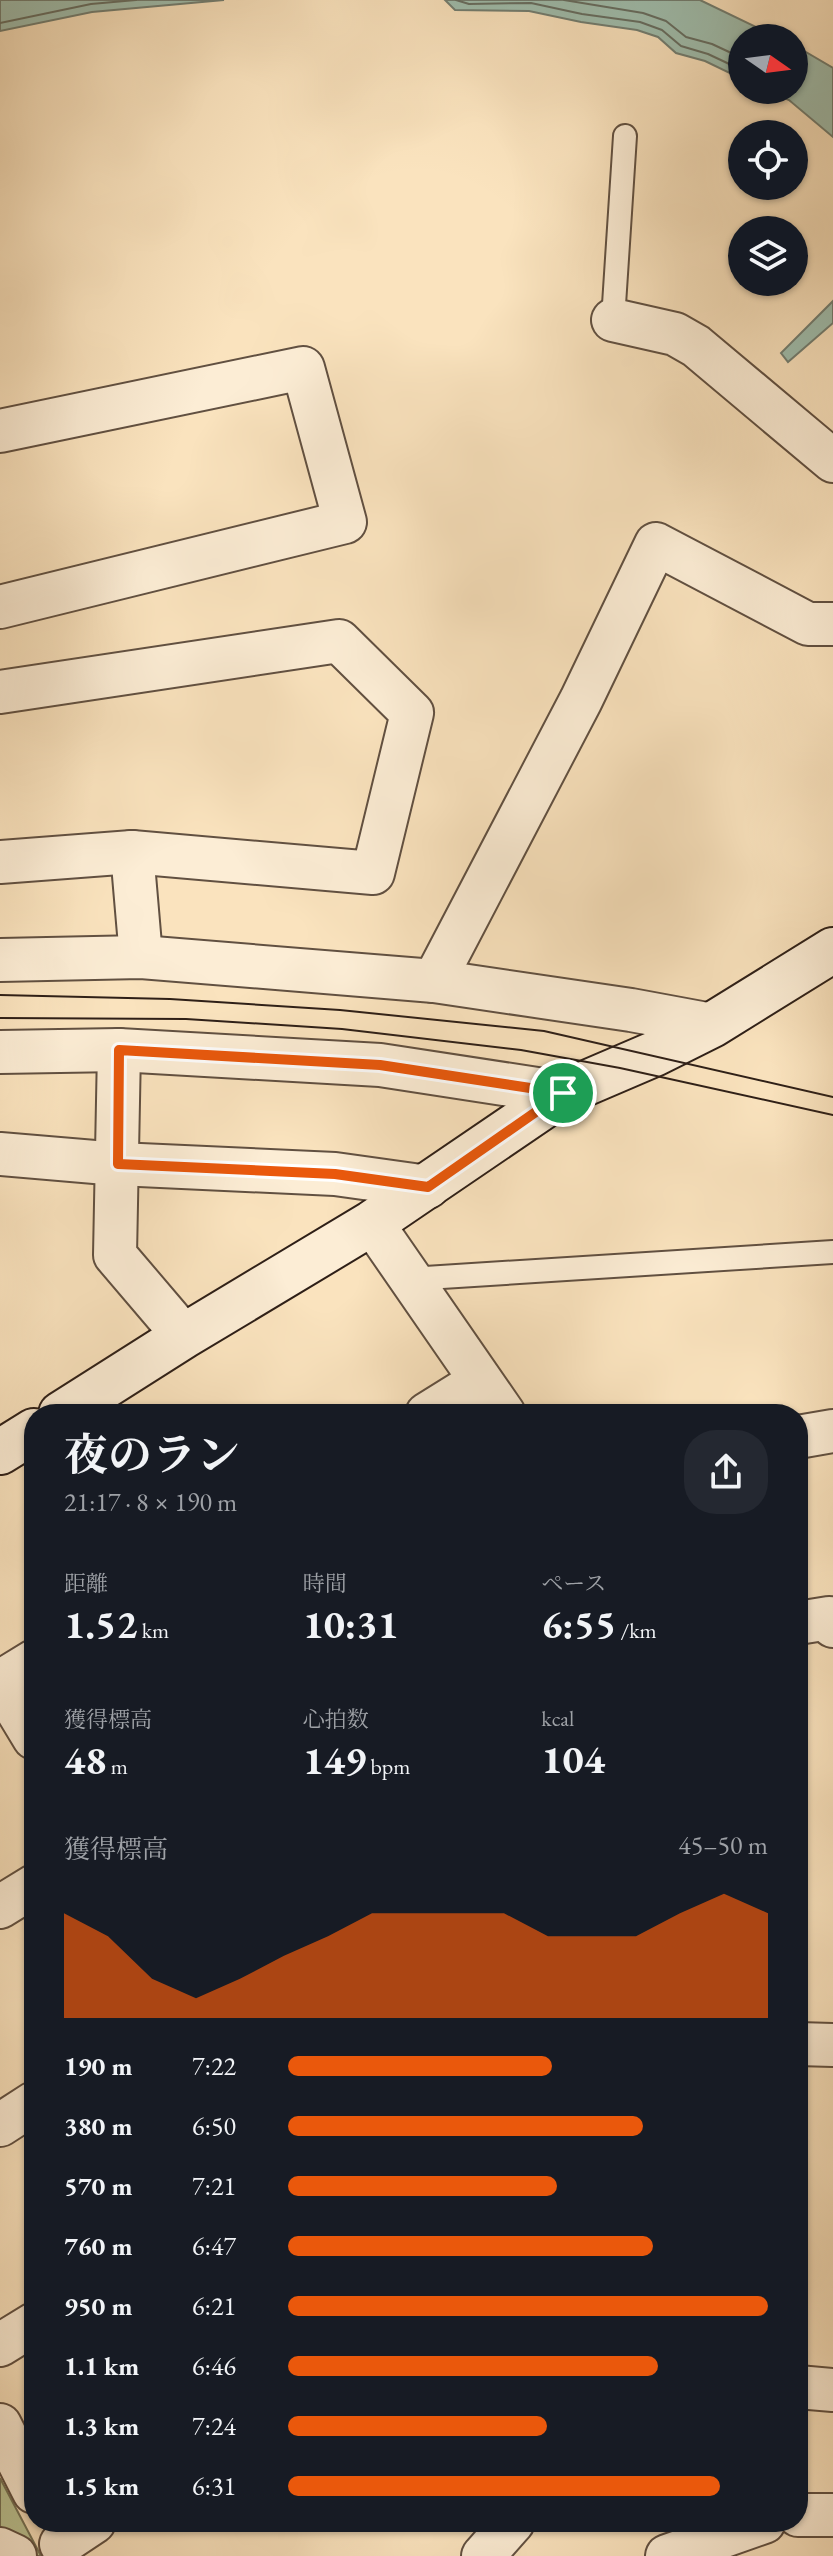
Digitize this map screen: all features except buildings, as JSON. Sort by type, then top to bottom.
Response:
[{"type":"street","points":[[613,320],[675,334],[696,346],[833,461]]},
{"type":"street","points":[[0,431],[303,368],[345,522],[0,607]]},
{"type":"street","points":[[434,981],[581,700],[656,544],[808,624],[833,624]]},
{"type":"street","points":[[0,692],[339,641],[412,713],[373,873],[132,852],[0,862]]},
{"type":"street","points":[[132,852],[141,957]]},
{"type":"street","points":[[77,1404],[372,1223],[563,1093],[712,1025],[833,950]]},
{"type":"street","points":[[0,960],[141,957],[434,981],[712,1025]]},
{"type":"street","points":[[0,1052],[119,1050],[380,1065],[563,1093]]},
{"type":"street","points":[[119,1050],[115,1255],[184,1336]]},
{"type":"street","points":[[0,1154],[118,1164],[335,1174],[428,1187]]},
{"type":"street","points":[[372,1223],[497,1404]]},
{"type":"street","points":[[443,1404],[480,1381]]},
{"type":"street","points":[[808,1435],[833,1431]]},
{"type":"street","points":[[0,1452],[24,1437]]},
{"type":"street","points":[[24,1667],[0,1682],[24,1722]]},
{"type":"street","points":[[0,1907],[24,1892]]},
{"type":"street","points":[[808,2044],[833,2045]]},
{"type":"street","points":[[0,2125],[24,2109]]},
{"type":"street","points":[[0,2345],[24,2330]]},
{"type":"street","points":[[808,2388],[833,2390]]},
{"type":"street","points":[[0,2425],[24,2472]]},
{"type":"street","points":[[808,2515],[833,2515]]},
{"type":"street","points":[[659,2556],[674,2532]]},
{"type":"street","points":[[667,2556],[735,2532]]},
{"type":"street","points":[[0,2549],[15,2556]]},
{"type":"lane","points":[[613,320],[625,136]]},
{"type":"lane","points":[[410,1279],[833,1252]]},
{"type":"green space","points":[[0,2478],[24,2524],[24,2532],[28,2532],[41,2556],[0,2556]]},
{"type":"water","points":[[0,0],[224,0],[92,12],[0,31]]},
{"type":"water","points":[[445,0],[700,0],[750,24],[728,24],[728,72],[705,61],[676,53],[658,37],[637,30],[529,11],[455,10]]},
{"type":"water","points":[[808,53],[833,68],[833,137],[794,104],[808,104]]},
{"type":"water","points":[[833,301],[833,323],[788,362],[781,353]]},
{"type":"tram line","points":[[0,995],[170,999],[340,1010],[544,1031],[833,1097]]},
{"type":"tram line","points":[[0,1018],[186,1019],[342,1029],[521,1050],[620,1068],[833,1115]]},
{"type":"route","points":[[119,1050],[380,1065],[563,1093],[428,1187],[335,1174],[118,1164],[119,1050]]}]
